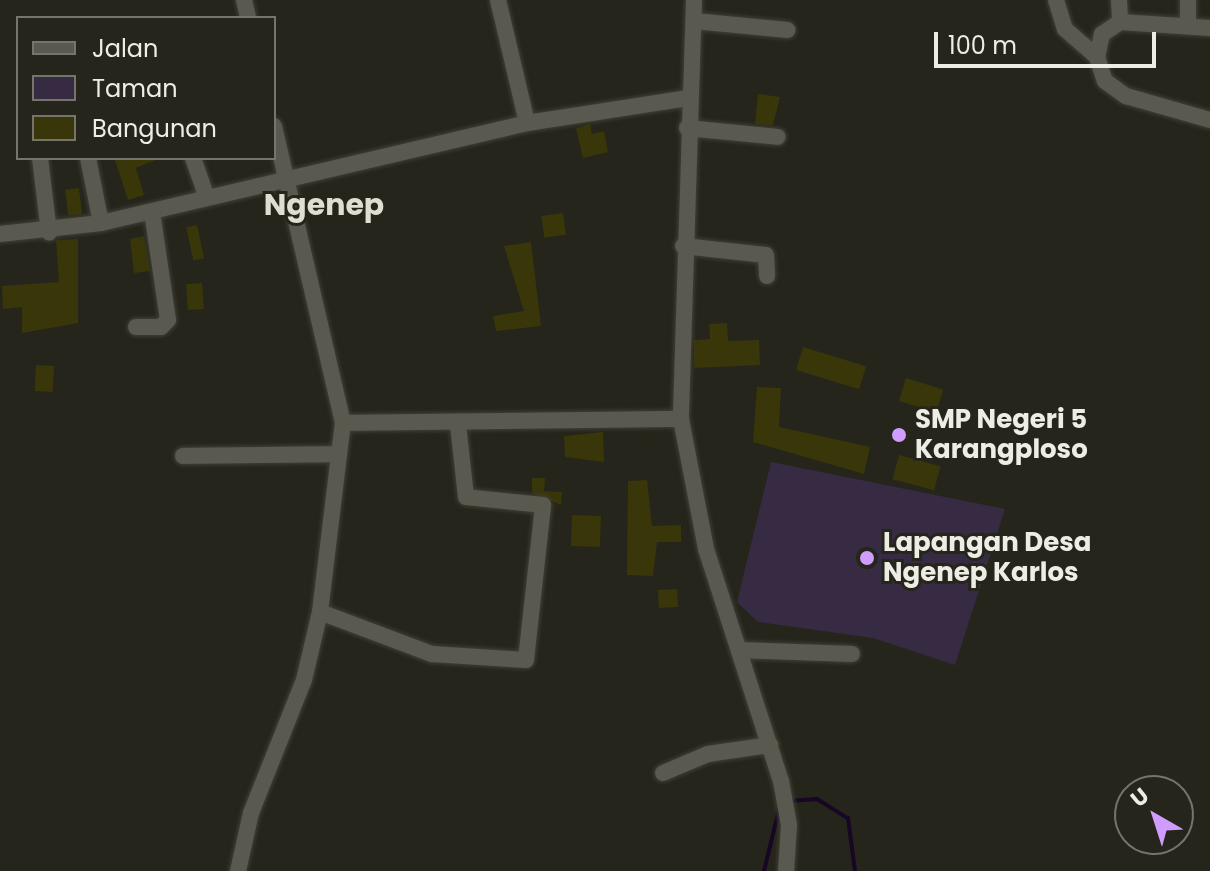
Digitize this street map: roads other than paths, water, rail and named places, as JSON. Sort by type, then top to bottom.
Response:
[{"type":"street","points":[[498,0],[527,123]]},
{"type":"street","points":[[694,0],[683,246],[681,419],[706,549],[781,781],[787,811],[786,871]]},
{"type":"street","points":[[1056,0],[1070,36],[1097,57]]},
{"type":"street","points":[[1119,0],[1120,22]]},
{"type":"street","points":[[1188,0],[1188,25]]},
{"type":"street","points":[[694,21],[788,30]]},
{"type":"street","points":[[1070,36],[1102,34],[1120,22],[1210,28]]},
{"type":"street","points":[[1102,34],[1097,57],[1105,81],[1126,96],[1210,120]]},
{"type":"street","points":[[0,234],[49,232],[101,223],[527,123],[689,98]]},
{"type":"street","points":[[687,128],[778,137]]},
{"type":"street","points":[[238,871],[251,813],[302,687],[320,612],[343,423],[276,134]]},
{"type":"street","points":[[40,160],[49,232]]},
{"type":"street","points":[[88,160],[101,223]]},
{"type":"street","points":[[194,160],[207,198]]},
{"type":"street","points":[[136,327],[161,327],[168,320],[152,212]]},
{"type":"street","points":[[683,246],[766,255],[767,276]]},
{"type":"street","points":[[343,423],[458,425],[681,419]]},
{"type":"street","points":[[320,612],[432,654],[526,660],[543,505],[466,497],[458,425]]},
{"type":"street","points":[[183,456],[339,454]]},
{"type":"street","points":[[739,650],[852,654]]},
{"type":"street","points":[[663,773],[719,751],[770,745]]},
{"type":"waterway","points":[[788,801],[817,799],[848,818],[855,871]]},
{"type":"waterway","points":[[764,871],[780,805]]},
{"type":"place","name":"SMP Negeri 5 Karangploso","points":[[899,435]]},
{"type":"place","name":"Lapangan Desa Ngenep Karlos","points":[[867,558]]},
{"type":"district","name":"Ngenep","points":[[324,205]]}]
